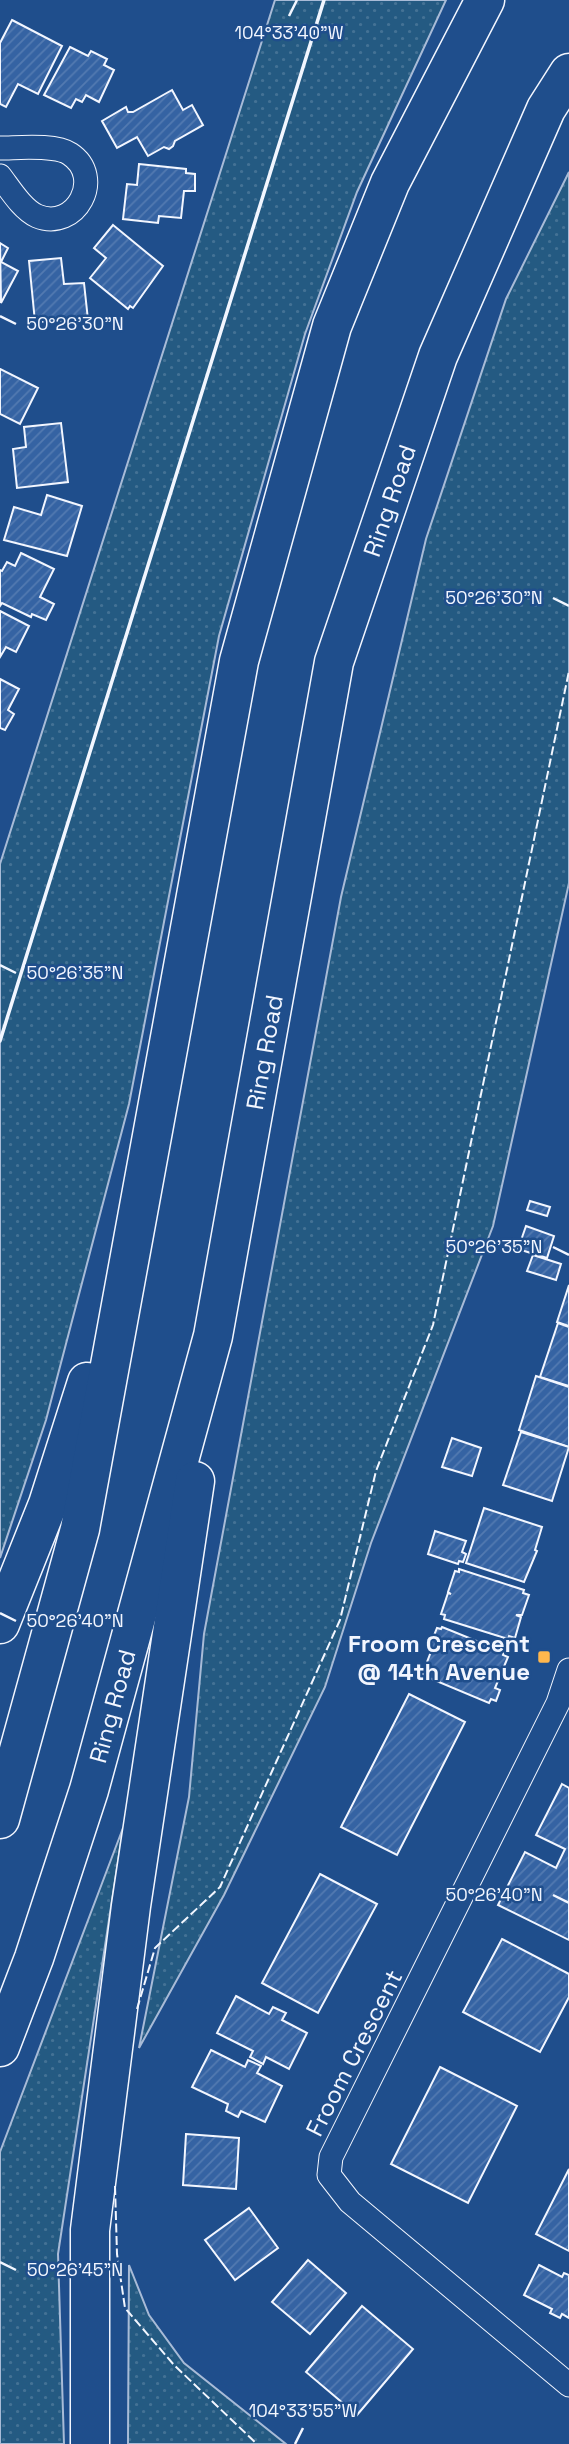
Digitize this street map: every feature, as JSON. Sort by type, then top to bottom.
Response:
[{"type":"highway","points":[[0,1819],[80,1529],[239,661],[332,326],[390,183],[485,0]]},
{"type":"highway","name":"Ring Road","points":[[0,2047],[34,1958],[89,1790],[213,1336],[334,662],[438,356],[546,109],[569,74]]},
{"type":"highway","points":[[546,109],[569,79]]},
{"type":"highway","points":[[0,1624],[48,1504],[137,1227]]},
{"type":"highway","points":[[90,2444],[90,2230],[131,1906],[193,1494],[213,1336]]},
{"type":"street","points":[[0,148],[60,150],[71,155],[85,173],[87,185],[78,207],[59,218],[48,218],[37,216],[27,209],[0,176]]},
{"type":"street","name":"Froom Crescent","points":[[569,1670],[563,1705],[331,2157],[329,2175],[351,2202],[569,2385]]},
{"type":"shaded area","points":[[275,0],[446,0],[357,192],[305,334],[219,636],[129,1104],[46,1420],[0,1558],[0,864]]},
{"type":"shaded area","points":[[569,172],[569,883],[493,1226],[371,1543],[325,1687],[224,1895],[139,2048],[189,1797],[204,1634],[341,897],[426,539],[506,299]]},
{"type":"shaded area","points":[[123,1828],[58,2254],[64,2444],[0,2444],[0,2152]]},
{"type":"shaded area","points":[[129,2265],[149,2315],[184,2363],[286,2444],[128,2444]]},
{"type":"building","points":[[12,20],[62,46],[38,94],[18,84],[6,107],[0,104],[0,43]]},
{"type":"building","points":[[70,47],[88,56],[91,51],[107,59],[104,65],[114,70],[99,102],[86,95],[82,102],[76,99],[71,108],[44,95]]},
{"type":"building","points":[[172,90],[183,110],[192,105],[203,125],[175,141],[169,149],[164,147],[148,156],[137,137],[117,148],[102,121],[126,107],[128,112],[133,112]]},
{"type":"building","points":[[139,164],[186,169],[186,173],[195,174],[195,191],[184,191],[181,218],[159,216],[158,223],[123,219],[127,184],[137,185]]},
{"type":"building","points":[[113,225],[163,266],[133,308],[130,306],[128,309],[90,278],[106,258],[94,248]]},
{"type":"building","points":[[0,243],[8,248],[1,262],[18,271],[1,303]]},
{"type":"building","points":[[61,258],[64,284],[84,283],[88,320],[35,322],[29,261]]},
{"type":"building","points":[[0,369],[38,388],[20,424],[0,414]]},
{"type":"building","points":[[61,423],[68,482],[17,488],[13,449],[26,447],[24,427]]},
{"type":"building","points":[[47,495],[82,506],[67,556],[4,540],[14,507],[41,515]]},
{"type":"building","points":[[21,553],[54,569],[40,597],[54,604],[46,620],[32,614],[31,617],[2,603],[0,606],[0,570],[2,571],[7,562],[15,566]]},
{"type":"building","points":[[0,611],[29,626],[16,652],[6,647],[0,657]]},
{"type":"building","points":[[0,679],[19,689],[8,710],[14,714],[5,730],[0,728]]},
{"type":"building","points":[[530,1201],[550,1207],[547,1216],[527,1210]]},
{"type":"building","points":[[526,1226],[554,1236],[547,1258],[518,1249]]},
{"type":"building","points":[[533,1255],[561,1264],[556,1280],[527,1271]]},
{"type":"building","points":[[569,1285],[569,1326],[557,1322]]},
{"type":"building","points":[[558,1323],[569,1327],[569,1386],[540,1377]]},
{"type":"building","points":[[536,1376],[569,1387],[569,1447],[519,1430]]},
{"type":"building","points":[[521,1432],[569,1447],[552,1501],[503,1485]]},
{"type":"building","points":[[452,1438],[481,1448],[472,1476],[442,1467]]},
{"type":"building","points":[[484,1508],[542,1527],[535,1550],[537,1551],[524,1582],[466,1563]]},
{"type":"building","points":[[435,1531],[466,1541],[462,1552],[466,1554],[463,1562],[459,1561],[458,1564],[428,1554]]},
{"type":"building","points":[[459,1569],[524,1590],[523,1593],[529,1595],[522,1615],[516,1615],[521,1617],[515,1638],[509,1636],[508,1639],[444,1619],[445,1615],[441,1614],[448,1593],[451,1594],[448,1592],[455,1571],[459,1572]]},
{"type":"building","points":[[442,1627],[504,1652],[503,1655],[508,1657],[495,1688],[500,1690],[496,1701],[491,1699],[489,1703],[422,1675],[437,1628]]},
{"type":"building","points":[[409,1694],[465,1722],[397,1855],[341,1827]]},
{"type":"building","points":[[562,1784],[569,1788],[569,1940],[498,1905],[525,1852],[556,1868],[565,1849],[536,1835]]},
{"type":"building","points":[[320,1874],[377,1904],[318,2013],[262,1983]]},
{"type":"building","points":[[502,1939],[569,1974],[569,1997],[540,2052],[463,2012]]},
{"type":"building","points":[[236,1996],[269,2014],[273,2007],[286,2013],[282,2020],[307,2033],[289,2069],[266,2057],[263,2064],[250,2057],[253,2051],[217,2033]]},
{"type":"building","points":[[211,2050],[245,2067],[248,2060],[261,2066],[257,2073],[282,2086],[265,2122],[241,2111],[238,2117],[226,2111],[228,2104],[192,2087]]},
{"type":"building","points":[[440,2067],[517,2106],[468,2203],[391,2164]]},
{"type":"building","points":[[186,2134],[239,2138],[236,2189],[183,2185]]},
{"type":"building","points":[[569,2169],[569,2251],[536,2234]]},
{"type":"building","points":[[249,2208],[278,2248],[235,2280],[205,2240]]},
{"type":"building","points":[[308,2260],[346,2293],[310,2334],[272,2302]]},
{"type":"building","points":[[539,2265],[562,2277],[564,2273],[569,2275],[569,2318],[562,2314],[560,2318],[550,2313],[552,2309],[524,2295]]},
{"type":"building","points":[[362,2306],[413,2349],[357,2415],[306,2372]]},
{"type":"fence","points":[[137,2009],[155,1948],[220,1887],[340,1620],[376,1471],[433,1325],[569,671]]},
{"type":"fence","points":[[115,2186],[117,2254],[125,2308],[174,2365],[257,2444]]},
{"type":"wall","points":[[0,1041],[324,0]]},
{"type":"place","name":"Froom Crescent @ 14th Avenue","points":[[544,1657]]}]
